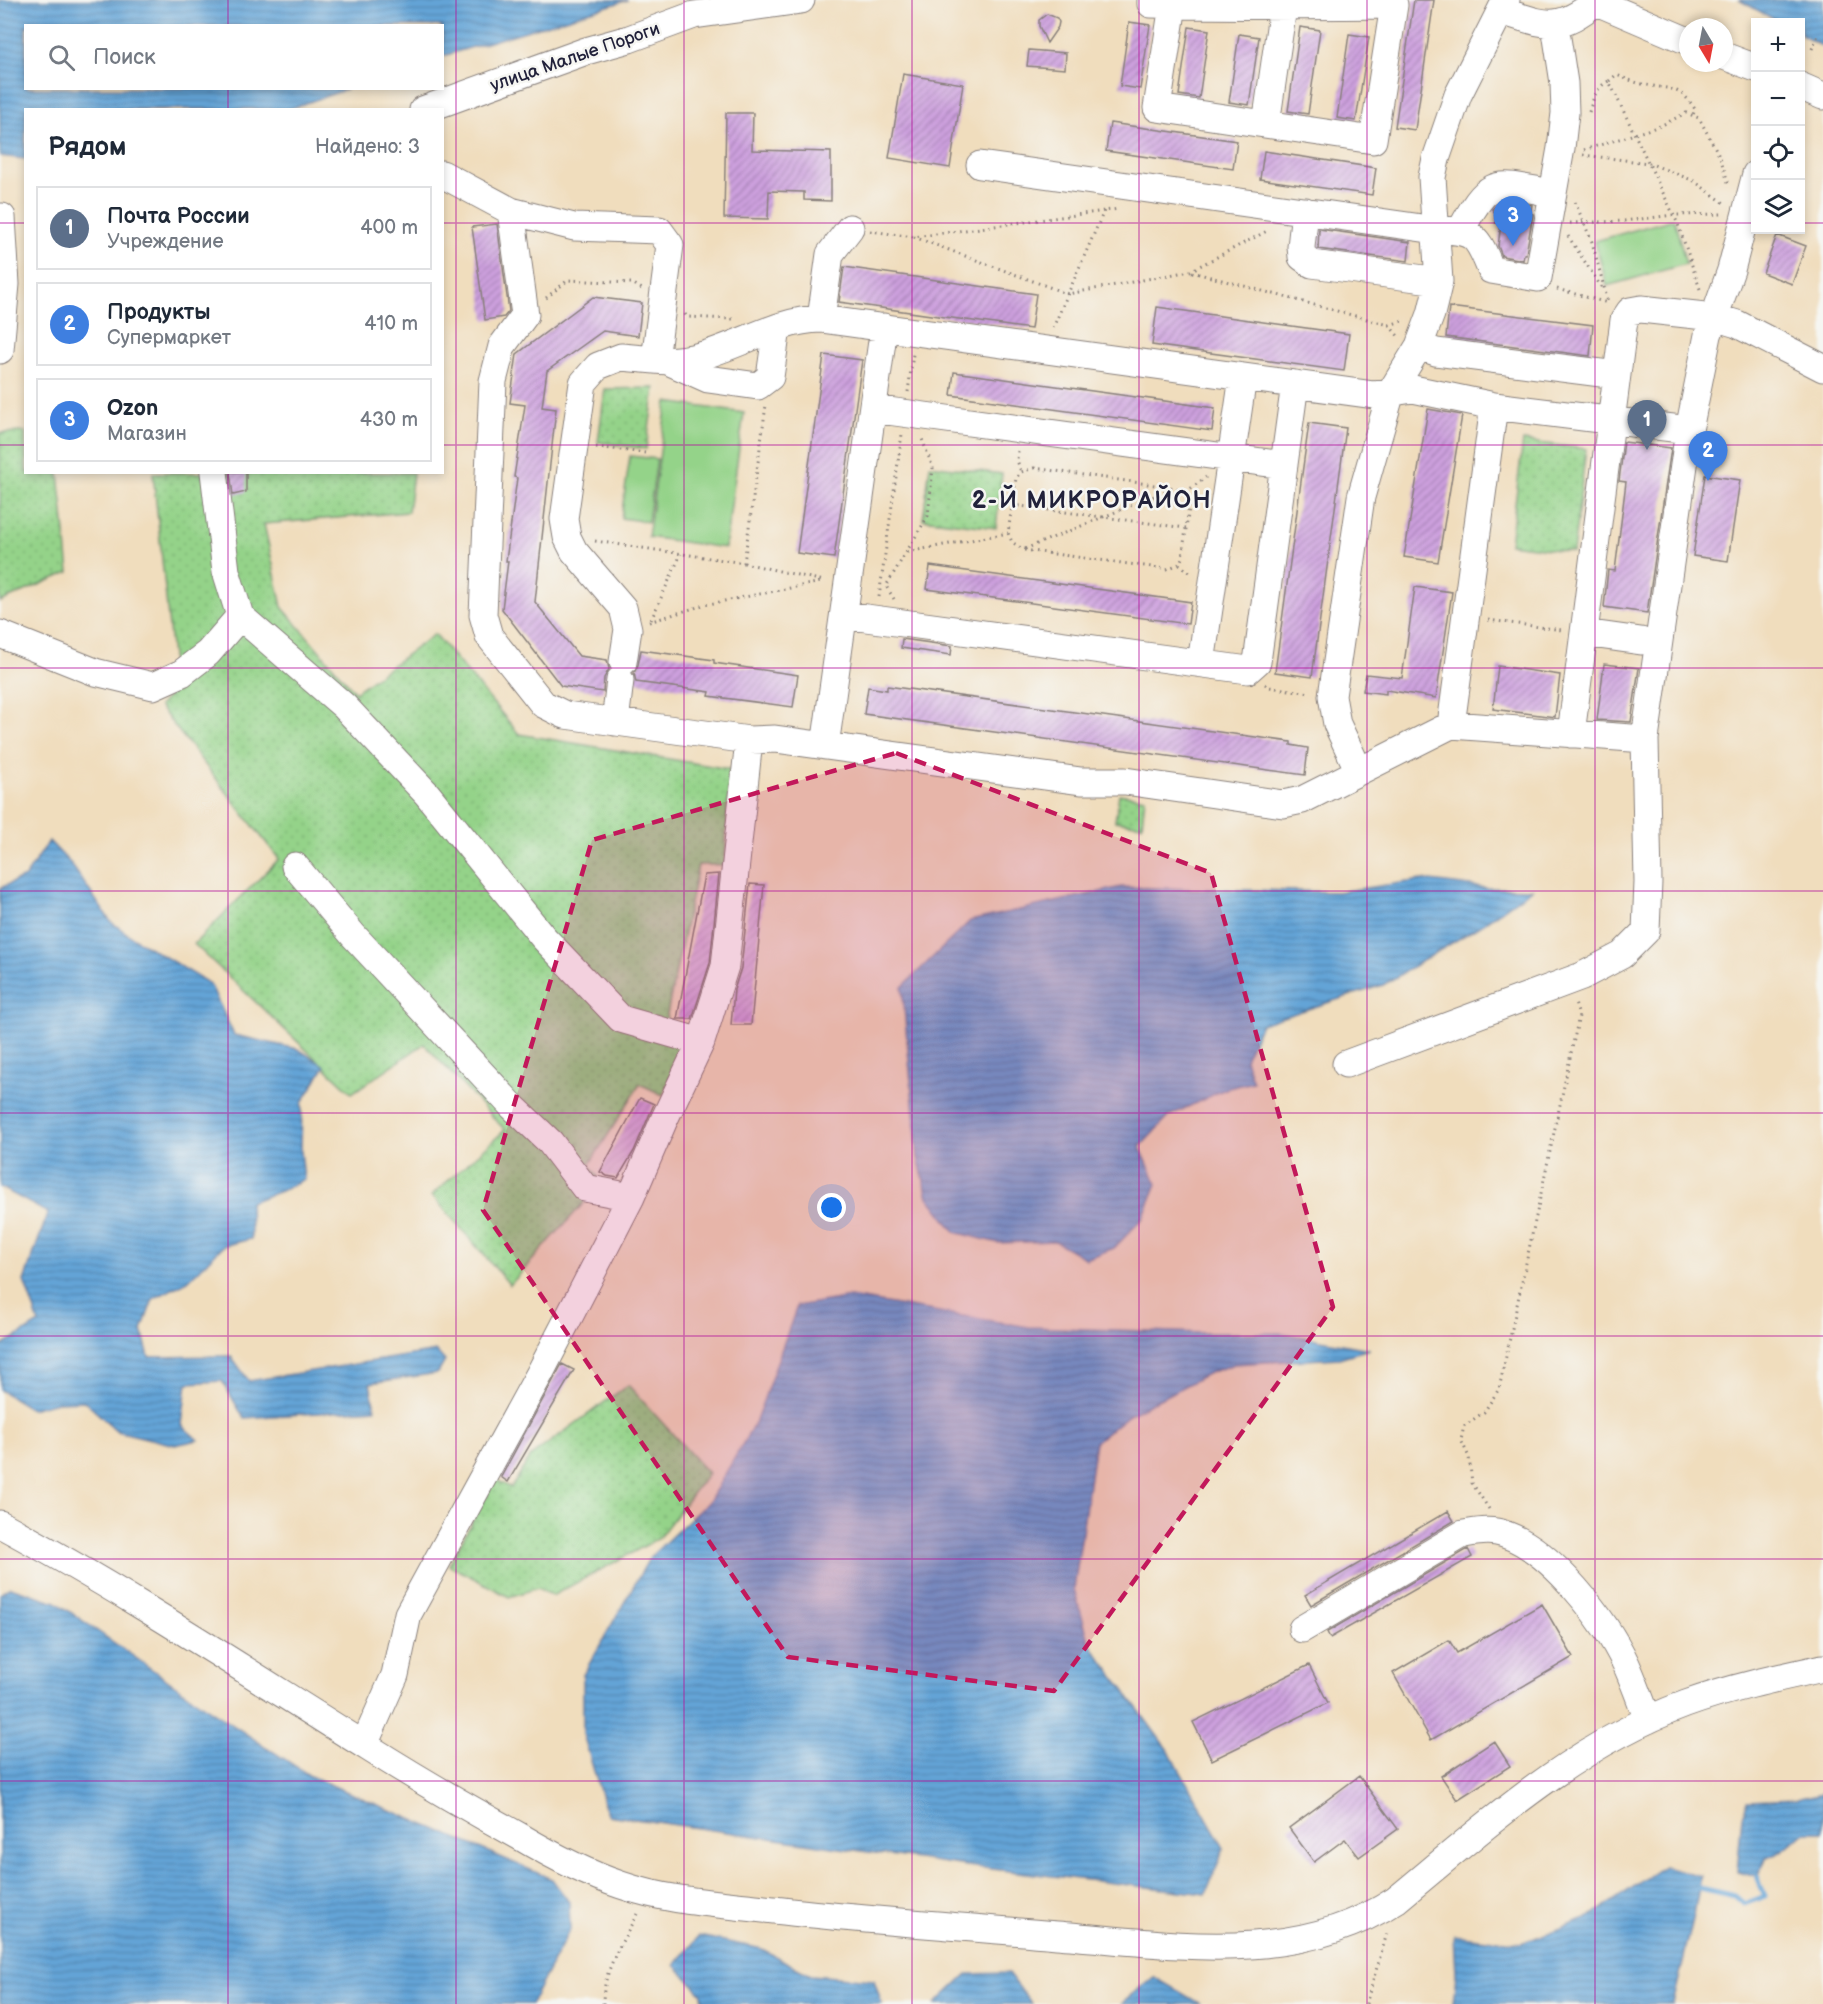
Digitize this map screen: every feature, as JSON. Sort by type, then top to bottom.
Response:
[{"type":"street","name":"улица Малые Пороги","points":[[429,108],[694,15],[801,0]]},
{"type":"street","points":[[1359,771],[1337,724],[1332,696],[1361,497],[1391,392],[1419,346],[1431,314],[1439,281],[1448,230],[1432,177],[1458,95],[1480,48],[1504,5],[1555,25],[1578,16],[1595,1],[1679,37]]},
{"type":"street","points":[[1162,2],[1283,7],[1394,5],[1373,140],[1157,108],[1162,2]]},
{"type":"street","points":[[1266,124],[1283,7]]},
{"type":"street","points":[[980,165],[1121,196],[1305,211],[1448,230],[1475,239],[1491,270],[1538,278],[1552,221],[1562,194],[1565,154],[1564,83],[1555,25]]},
{"type":"street","points":[[1733,59],[1751,66]]},
{"type":"street","points":[[1805,88],[1823,96]]},
{"type":"street","points":[[444,175],[511,211],[574,227],[659,230],[670,245],[672,304],[662,361]]},
{"type":"street","points":[[1346,1064],[1582,976],[1622,954],[1646,931],[1648,882],[1645,739],[1689,430],[1711,317],[1731,270],[1741,215],[1753,180]]},
{"type":"street","points":[[1448,230],[1488,190],[1503,184],[1562,194]]},
{"type":"street","points":[[511,211],[525,315],[502,346],[493,381],[483,615],[489,636],[543,704],[565,715],[749,740],[775,739],[1081,781],[1125,781],[1283,804],[1302,800],[1451,725],[1645,739]]},
{"type":"street","points":[[1305,211],[1300,247],[1302,257],[1312,264],[1439,281]]},
{"type":"street","points":[[0,350],[9,216]]},
{"type":"street","points":[[821,319],[830,254],[850,228]]},
{"type":"street","points":[[1571,734],[1617,375],[1616,311],[1641,309],[1711,317],[1737,324],[1823,368]]},
{"type":"street","points":[[615,722],[622,671],[639,625],[574,551],[567,537],[564,519],[583,383],[598,366],[621,357],[662,361],[695,359],[777,328],[810,319],[821,319],[1374,395],[1413,389],[1499,406],[1689,430]]},
{"type":"street","points":[[825,746],[884,327]]},
{"type":"street","points":[[662,361],[708,379],[758,386],[770,377],[777,328]]},
{"type":"street","points":[[1419,346],[1436,352],[1617,375]]},
{"type":"street","points":[[1451,725],[1465,617],[1499,406],[1510,362]]},
{"type":"street","points":[[1201,663],[1244,377]]},
{"type":"street","points":[[844,615],[1248,670],[1257,662],[1294,384]]},
{"type":"street","points":[[873,409],[1284,465]]},
{"type":"street","points":[[214,474],[226,571],[240,616],[344,706],[427,794],[543,937],[621,1019],[701,1042]]},
{"type":"street","points":[[0,634],[96,672],[153,686],[182,673],[208,652],[240,616]]},
{"type":"street","points":[[1584,633],[1641,641]]},
{"type":"street","points":[[364,1745],[395,1675],[408,1614],[540,1373],[631,1197],[701,1042],[725,966],[749,740]]},
{"type":"street","points":[[295,866],[353,935],[512,1106],[550,1142],[585,1188],[631,1197]]},
{"type":"street","points":[[0,1524],[74,1564],[447,1797],[602,1878],[648,1893],[816,1915],[1206,1946],[1274,1943],[1323,1934],[1376,1913],[1396,1900],[1511,1804],[1577,1757],[1648,1720],[1687,1703],[1756,1683],[1823,1668]]},
{"type":"street","points":[[1302,1629],[1463,1534],[1482,1531],[1504,1533],[1527,1545],[1564,1575],[1594,1612],[1625,1662],[1648,1720]]},
{"type":"path","points":[[1812,49],[1819,33]]},
{"type":"path","points":[[1587,115],[1601,85],[1616,75],[1644,85],[1669,87],[1680,92],[1689,99],[1695,109],[1693,115]]},
{"type":"path","points":[[1609,81],[1674,214],[1711,317]]},
{"type":"path","points":[[1565,154],[1660,126],[1686,113],[1693,115],[1699,118],[1720,157],[1741,215]]},
{"type":"path","points":[[1565,154],[1604,156],[1649,163],[1694,181],[1741,215]]},
{"type":"path","points":[[1562,194],[1584,223],[1605,292]]},
{"type":"path","points":[[1043,349],[1104,211],[1121,196]]},
{"type":"path","points":[[914,237],[1104,211],[1121,196]]},
{"type":"path","points":[[1552,221],[1584,223],[1624,221],[1674,214],[1741,215]]},
{"type":"path","points":[[1552,221],[1577,248],[1616,311]]},
{"type":"path","points":[[850,228],[914,237],[1068,294],[1190,271],[1274,228]]},
{"type":"path","points":[[1190,271],[1389,325],[1431,314]]},
{"type":"path","points":[[1538,278],[1545,285],[1616,311]]},
{"type":"path","points":[[525,315],[568,280],[632,283],[672,304],[687,317],[734,319]]},
{"type":"path","points":[[672,304],[687,317]]},
{"type":"path","points":[[876,620],[908,414],[914,350]]},
{"type":"path","points":[[744,563],[770,377]]},
{"type":"path","points":[[908,414],[933,468],[928,516],[886,585],[909,624]]},
{"type":"path","points":[[575,444],[645,453]]},
{"type":"path","points":[[1034,468],[1176,488],[1186,492],[1190,500],[1182,558],[1179,564],[1167,569],[1024,549],[1012,542],[1008,533],[1012,505],[1016,478],[1021,472],[1034,468]]},
{"type":"path","points":[[1024,549],[1176,488]]},
{"type":"path","points":[[1012,505],[1186,528]]},
{"type":"path","points":[[905,553],[1008,533]]},
{"type":"path","points":[[567,537],[744,563],[824,581]]},
{"type":"path","points":[[639,625],[681,554]]},
{"type":"path","points":[[639,625],[704,605],[831,580]]},
{"type":"path","points":[[1465,617],[1584,633]]},
{"type":"path","points":[[1248,670],[1269,687],[1332,696]]},
{"type":"path","points":[[1504,1533],[1472,1483],[1469,1457],[1461,1440],[1464,1426],[1484,1412],[1499,1389],[1579,1017],[1569,981]]},
{"type":"path","points":[[603,2004],[603,1989],[610,1965],[648,1893]]},
{"type":"path","points":[[1366,2004],[1396,1900]]},
{"type":"highlighted area","points":[[896,753],[1211,873],[1333,1307],[1054,1691],[788,1657],[483,1210],[592,840]]},
{"type":"green space","points":[[1674,219],[1686,264],[1607,286],[1595,241]]},
{"type":"green space","points":[[655,388],[646,449],[598,442],[605,389]]},
{"type":"green space","points":[[667,402],[744,413],[725,548],[648,537]]},
{"type":"green space","points":[[24,432],[24,474],[59,474],[69,572],[0,602],[0,433]]},
{"type":"green space","points":[[1523,441],[1586,449],[1573,552],[1510,544]]},
{"type":"green space","points":[[630,456],[657,459],[648,522],[621,518]]},
{"type":"green space","points":[[930,465],[1002,474],[996,528],[923,519]]},
{"type":"green space","points":[[153,474],[413,474],[408,512],[264,524],[282,607],[355,692],[435,634],[519,734],[729,769],[725,865],[698,865],[662,1038],[684,1048],[663,1095],[640,1084],[589,1165],[598,1176],[588,1198],[510,1285],[432,1195],[505,1130],[424,1044],[352,1093],[194,944],[279,859],[159,706],[179,685],[173,666]]},
{"type":"green space","points":[[1119,794],[1145,798],[1142,825],[1115,821]]},
{"type":"green space","points":[[628,1385],[708,1473],[658,1539],[552,1596],[538,1588],[509,1597],[449,1565],[495,1479],[511,1488],[531,1456]]},
{"type":"water","points":[[0,0],[628,0],[444,56],[444,24],[24,24],[24,90],[344,90],[292,108],[24,108],[24,159],[0,156]]},
{"type":"water","points":[[1739,0],[1823,0],[1823,47],[1805,37],[1805,18],[1772,18]]},
{"type":"water","points":[[49,841],[71,864],[111,922],[210,984],[234,1035],[298,1049],[325,1066],[302,1103],[301,1151],[304,1179],[281,1191],[250,1202],[251,1239],[223,1246],[188,1281],[153,1299],[142,1330],[149,1357],[231,1356],[249,1381],[436,1351],[445,1361],[438,1373],[370,1383],[375,1409],[244,1418],[222,1381],[187,1383],[182,1425],[198,1440],[175,1445],[117,1431],[84,1401],[57,1402],[31,1409],[0,1390],[0,1347],[39,1323],[24,1281],[48,1213],[0,1187],[0,888],[25,877]]},
{"type":"water","points":[[1422,880],[1486,888],[1532,889],[1478,927],[1383,985],[1261,1024],[1245,1059],[1253,1082],[1225,1089],[1169,1116],[1140,1147],[1157,1184],[1143,1218],[1114,1248],[1086,1259],[1055,1241],[998,1243],[955,1232],[928,1197],[918,1157],[902,987],[970,921],[1121,887],[1337,892]]},
{"type":"water","points":[[850,1297],[1029,1327],[1204,1333],[1283,1333],[1369,1349],[1339,1358],[1234,1364],[1209,1373],[1129,1415],[1095,1442],[1074,1589],[1090,1644],[1170,1753],[1224,1848],[1206,1894],[967,1866],[607,1815],[583,1734],[583,1675],[650,1557],[710,1500],[756,1421],[797,1306]]},
{"type":"water","points":[[10,1587],[56,1602],[207,1708],[310,1776],[552,1879],[569,1902],[570,1929],[531,2004],[0,2004],[0,1594]]},
{"type":"water","points":[[1823,1793],[1823,1832],[1806,1832],[1784,1850],[1767,1858],[1757,1877],[1737,1872],[1742,1816],[1748,1801],[1797,1799]]},
{"type":"water","points":[[1664,1866],[1701,1876],[1673,2004],[1453,2004],[1456,1974],[1454,1935],[1522,1943],[1588,1918]]},
{"type":"water","points":[[699,1936],[762,1949],[810,1975],[874,1980],[882,2004],[703,2004],[702,1994],[675,1965]]},
{"type":"water","points":[[1008,1973],[1032,2004],[935,2004],[967,1974]]},
{"type":"water","points":[[1154,1977],[1200,2004],[1122,2004]]},
{"type":"building","points":[[1414,0],[1434,0],[1415,130],[1395,127]]},
{"type":"building","points":[[1047,14],[1057,18],[1059,22],[1047,43],[1039,26],[1039,20]]},
{"type":"building","points":[[1129,22],[1150,25],[1140,89],[1120,86]]},
{"type":"building","points":[[1189,27],[1209,30],[1199,98],[1179,95]]},
{"type":"building","points":[[1300,27],[1320,30],[1308,114],[1288,111]]},
{"type":"building","points":[[1239,34],[1259,37],[1249,105],[1229,102]]},
{"type":"building","points":[[1349,34],[1369,37],[1356,121],[1337,118]]},
{"type":"building","points":[[1029,50],[1066,53],[1065,69],[1027,66]]},
{"type":"building","points":[[903,74],[963,84],[950,168],[889,158]]},
{"type":"building","points":[[726,113],[753,113],[752,150],[831,152],[831,201],[804,200],[804,192],[769,191],[768,219],[724,218]]},
{"type":"building","points":[[1110,123],[1237,141],[1233,169],[1106,151]]},
{"type":"building","points":[[1264,151],[1376,168],[1372,195],[1260,179]]},
{"type":"building","points":[[1501,202],[1532,205],[1530,213],[1533,214],[1523,260],[1502,256],[1498,246],[1501,224],[1496,223],[1498,216],[1492,209]]},
{"type":"building","points":[[497,224],[509,311],[504,317],[485,320],[472,227]]},
{"type":"building","points":[[1319,229],[1410,242],[1408,261],[1318,249]]},
{"type":"building","points":[[1777,235],[1806,246],[1792,284],[1763,273]]},
{"type":"building","points":[[844,267],[1036,294],[1031,329],[839,302]]},
{"type":"building","points":[[593,297],[642,303],[638,336],[603,331],[547,371],[542,407],[556,409],[535,602],[579,656],[607,660],[609,669],[604,678],[603,692],[561,686],[502,609],[517,478],[514,477],[525,405],[510,403],[517,354]]},
{"type":"building","points":[[1157,307],[1349,334],[1344,371],[1152,345]]},
{"type":"building","points":[[1449,307],[1593,325],[1590,356],[1446,337]]},
{"type":"building","points":[[824,355],[862,360],[834,558],[797,553]]},
{"type":"building","points":[[954,372],[1215,408],[1212,431],[951,395]]},
{"type":"building","points":[[1428,409],[1462,415],[1438,562],[1404,557]]},
{"type":"building","points":[[1309,423],[1346,428],[1312,677],[1275,672]]},
{"type":"building","points":[[1624,442],[1671,448],[1647,613],[1604,607],[1608,570],[1615,571],[1626,482],[1619,481]]},
{"type":"building","points":[[230,474],[246,474],[246,492],[233,495]]},
{"type":"building","points":[[1705,475],[1740,480],[1728,561],[1693,556]]},
{"type":"building","points":[[930,566],[1191,602],[1188,624],[927,589]]},
{"type":"building","points":[[1415,587],[1452,592],[1436,698],[1386,690],[1386,694],[1363,691],[1366,674],[1402,678]]},
{"type":"building","points":[[902,639],[952,646],[951,655],[901,648]]},
{"type":"building","points":[[641,650],[798,675],[793,707],[709,696],[710,692],[636,682],[634,673]]},
{"type":"building","points":[[1604,664],[1639,668],[1631,722],[1597,720]]},
{"type":"building","points":[[1498,666],[1560,675],[1555,717],[1493,709]]},
{"type":"building","points":[[887,686],[1291,742],[1291,745],[1308,748],[1305,775],[864,714],[868,687],[887,690]]},
{"type":"building","points":[[719,874],[710,963],[692,1019],[677,1019],[704,875]]},
{"type":"building","points":[[750,884],[764,885],[751,1025],[731,1025],[734,990],[741,968]]},
{"type":"building","points":[[640,1098],[654,1104],[634,1151],[618,1178],[607,1176],[600,1172]]},
{"type":"building","points":[[562,1364],[574,1370],[508,1482],[501,1477]]},
{"type":"building","points":[[1448,1511],[1454,1521],[1311,1605],[1305,1595]]},
{"type":"building","points":[[1468,1549],[1472,1557],[1330,1638],[1327,1632]]},
{"type":"building","points":[[1542,1604],[1573,1657],[1431,1740],[1393,1673],[1449,1640],[1457,1653]]},
{"type":"building","points":[[1309,1665],[1328,1703],[1212,1760],[1193,1722]]},
{"type":"building","points":[[1494,1741],[1510,1766],[1457,1800],[1441,1776]]},
{"type":"building","points":[[1359,1776],[1398,1829],[1359,1857],[1345,1839],[1314,1862],[1289,1828]]},
{"type":"waterway","points":[[1699,1888],[1735,1896],[1744,1904],[1765,1896],[1757,1877]]},
{"type":"place","name":"Ozon","points":[[1513,246]]},
{"type":"place","name":"Почта России","points":[[1647,450]]},
{"type":"place","name":"Продукты","points":[[1708,481]]},
{"type":"district","name":"2-Й МИКРОРАЙОН","points":[[1092,500]]}]
